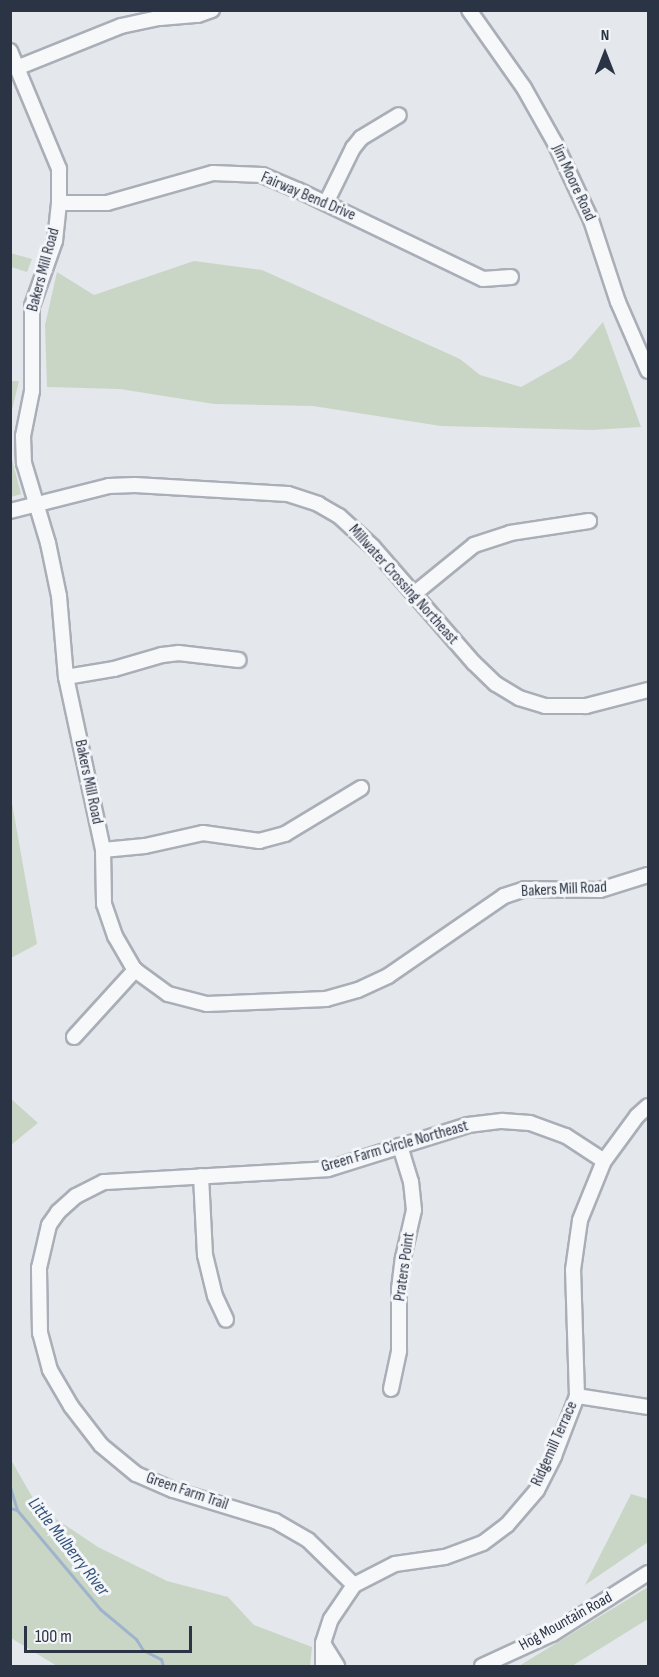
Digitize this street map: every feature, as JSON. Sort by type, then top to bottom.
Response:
[{"type":"street","points":[[19,67],[121,27],[160,18],[198,15],[212,10]]},
{"type":"street","name":"Jim Moore Road","points":[[469,10],[524,88],[555,143],[591,220],[618,302],[648,370]]},
{"type":"street","name":"Bakers Mill Road","points":[[10,51],[19,67],[58,169],[60,203],[55,241],[32,306],[32,391],[23,436],[24,463],[48,543],[59,596],[66,676],[103,850],[104,904],[115,936],[135,970],[168,994],[207,1004],[326,999],[358,990],[388,976],[504,896],[525,889],[600,890],[648,875]]},
{"type":"street","points":[[326,203],[353,148],[361,138],[399,115]]},
{"type":"street","name":"Fairway Bend Drive","points":[[60,203],[107,203],[213,173],[235,172],[262,175],[326,203],[483,279],[511,277]]},
{"type":"street","name":"Millwater Crossing Northeast","points":[[10,511],[36,502],[109,486],[135,485],[288,494],[318,504],[339,516],[373,547],[474,663],[496,684],[519,698],[545,705],[586,706],[648,690]]},
{"type":"street","points":[[414,594],[474,545],[510,533],[589,521]]},
{"type":"street","points":[[66,676],[114,669],[162,655],[179,653],[240,660]]},
{"type":"street","points":[[103,850],[145,846],[203,833],[259,841],[285,834],[360,788]]},
{"type":"street","points":[[74,1037],[135,970]]},
{"type":"street","name":"Ridgemill Terrace","points":[[323,1666],[323,1643],[331,1619],[354,1585],[395,1564],[445,1557],[483,1543],[507,1525],[537,1490],[577,1396],[573,1270],[580,1220],[604,1161],[637,1116],[648,1106]]},
{"type":"street","name":"Green Farm Circle Northeast","points":[[49,1225],[58,1212],[76,1196],[104,1182],[328,1169],[468,1125],[502,1120],[530,1123],[566,1136],[604,1161]]},
{"type":"street","name":"Praters Point","points":[[391,1389],[399,1351],[402,1268],[414,1210],[411,1182],[400,1146]]},
{"type":"street","points":[[201,1176],[205,1255],[215,1296],[226,1320]]},
{"type":"street","name":"Green Farm Trail","points":[[49,1225],[39,1268],[40,1333],[50,1370],[71,1406],[101,1445],[136,1474],[283,1526],[308,1540],[354,1585]]},
{"type":"street","points":[[577,1396],[648,1407]]},
{"type":"street","name":"Hog Mountain Road","points":[[482,1666],[552,1634],[648,1574]]},
{"type":"street","points":[[323,1643],[337,1666]]},
{"type":"green space","points":[[10,253],[32,259],[27,272],[11,267]]},
{"type":"green space","points":[[194,261],[262,270],[460,359],[480,375],[521,387],[571,359],[603,322],[641,427],[592,430],[441,426],[313,406],[214,404],[120,389],[47,387],[45,325],[57,272],[94,295]]},
{"type":"green space","points":[[10,381],[19,381],[11,414]]},
{"type":"green space","points":[[10,452],[21,494],[11,497],[10,497]]},
{"type":"green space","points":[[10,792],[37,944],[11,958],[10,958]]},
{"type":"green space","points":[[10,1098],[38,1123],[11,1145],[10,1145]]},
{"type":"green space","points":[[11,1460],[38,1507],[98,1547],[167,1581],[228,1597],[254,1625],[312,1647],[310,1666],[57,1666],[11,1638]]},
{"type":"green space","points":[[631,1494],[648,1499],[648,1542],[585,1585]]},
{"type":"green space","points":[[648,1587],[648,1619],[572,1666],[519,1666]]},
{"type":"waterway","name":"Little Mulberry River","points":[[10,1487],[17,1510],[100,1609],[136,1639],[143,1650],[161,1659],[163,1666]]},
{"type":"waterway","name":"Little Mulberry River","points":[[10,1508],[17,1510]]}]
